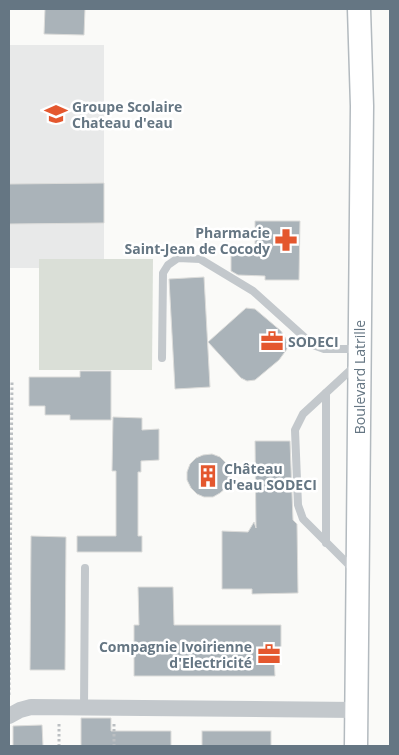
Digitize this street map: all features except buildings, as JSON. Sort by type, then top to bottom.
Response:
[{"type":"main road","name":"Boulevard Latrille","points":[[356,746],[362,106],[359,9]]},
{"type":"street","points":[[9,716],[31,707],[356,710]]},
{"type":"lane","points":[[162,358],[162,272],[178,258],[200,259],[253,291],[313,345],[359,356]]},
{"type":"lane","points":[[358,574],[303,519],[298,505],[295,430],[303,414],[326,393],[359,356]]},
{"type":"lane","points":[[326,393],[326,543]]},
{"type":"lane","points":[[84,708],[85,568]]},
{"type":"path","points":[[9,716],[12,380]]},
{"type":"shaded area","name":"Groupe Scolaire Chateau d'eau","points":[[9,45],[104,45],[104,259],[40,259],[39,268],[9,268]]},
{"type":"shaded area","points":[[39,259],[153,259],[152,370],[39,370]]},
{"type":"place","name":"Groupe Scolaire Chateau d'eau","points":[[56,114]]},
{"type":"place","name":"Pharmacie Saint-Jean de Cocody","points":[[286,240]]},
{"type":"place","name":"SODECI","points":[[272,341]]},
{"type":"place","name":"Château d'eau SODECI","points":[[208,476]]},
{"type":"place","name":"Compagnie Ivoirienne d'Electricité","points":[[269,654]]}]
